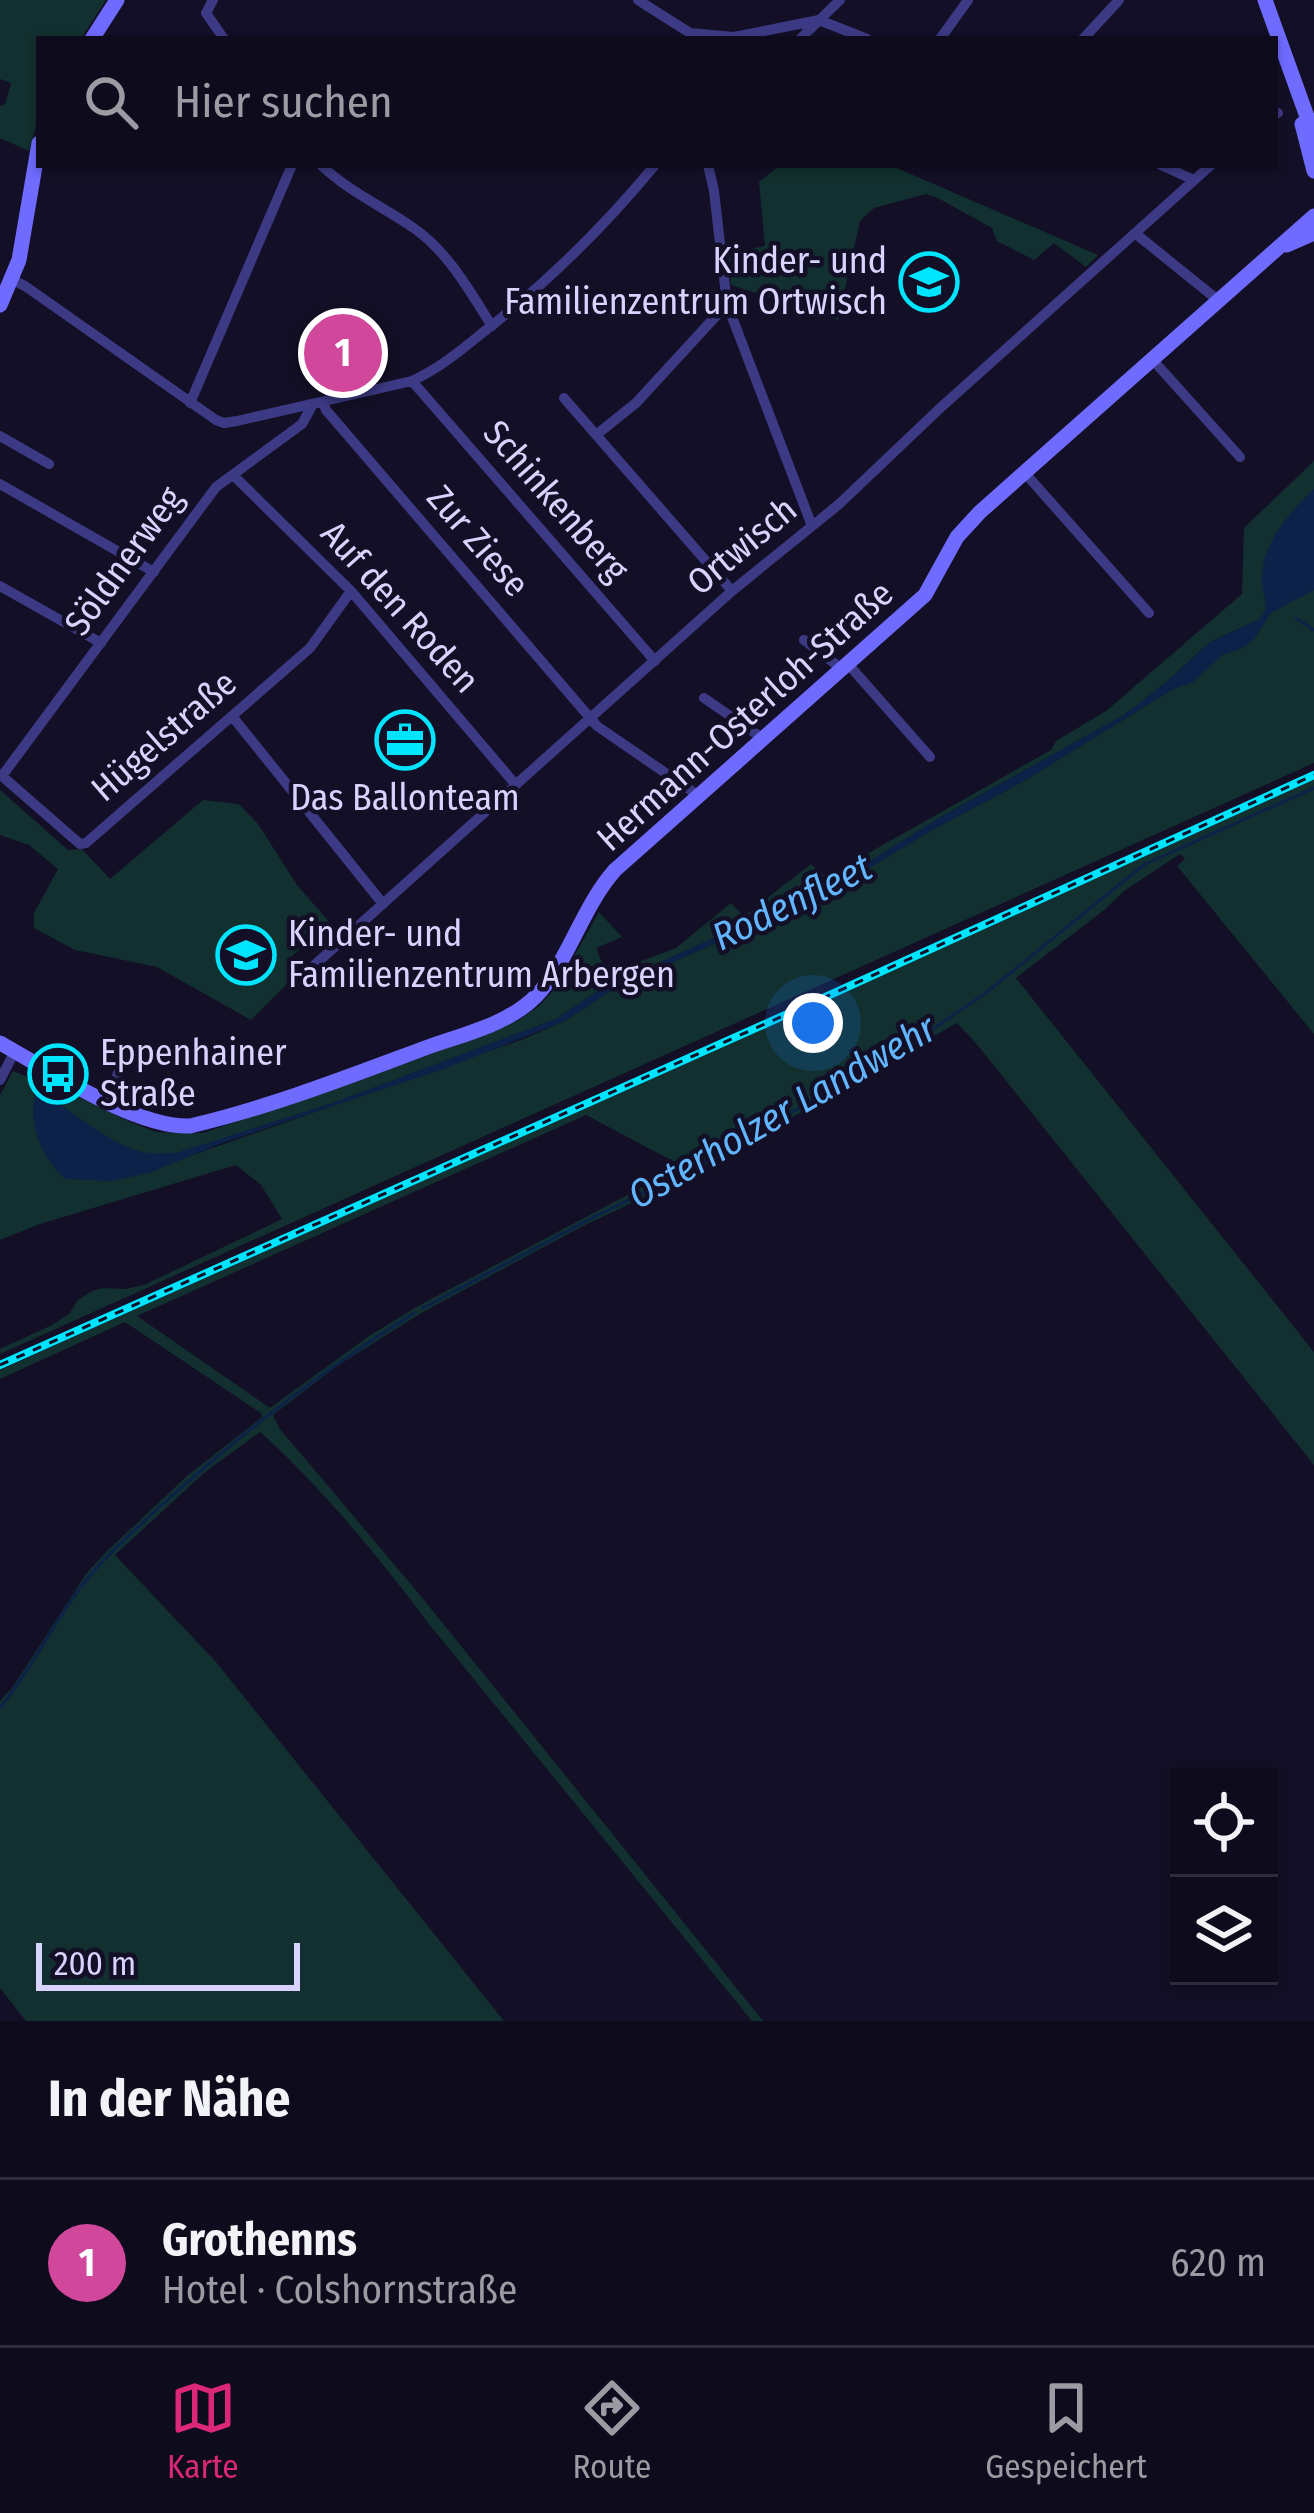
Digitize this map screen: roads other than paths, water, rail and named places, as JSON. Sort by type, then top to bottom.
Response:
[{"type":"street","points":[[94,36],[117,0]]},
{"type":"street","points":[[213,0],[206,13],[222,36]]},
{"type":"street","points":[[638,0],[690,36]]},
{"type":"street","points":[[803,36],[840,0]]},
{"type":"street","points":[[942,36],[968,0]]},
{"type":"street","points":[[1086,36],[1119,0]]},
{"type":"street","points":[[1265,0],[1308,101],[1314,136]]},
{"type":"street","points":[[739,36],[819,20],[859,36]]},
{"type":"street","points":[[1308,101],[1302,125],[1314,171]]},
{"type":"street","points":[[0,305],[19,260],[36,161]]},
{"type":"street","points":[[190,403],[291,168]]},
{"type":"street","points":[[325,168],[436,246],[493,326]]},
{"type":"street","points":[[13,280],[224,423],[412,381],[434,370],[535,292],[652,168]]},
{"type":"street","points":[[708,168],[727,304],[812,526]]},
{"type":"street","points":[[1168,168],[1194,180]]},
{"type":"street","name":"Ortwisch","points":[[309,970],[812,526],[1208,168]]},
{"type":"street","name":"Hermann-Osterloh-Straße","points":[[8,1047],[144,1120],[190,1126],[350,1076],[501,1020],[524,1006],[544,986],[594,897],[615,870],[925,595],[967,525],[1314,216]]},
{"type":"street","name":"Hermann-Osterloh-Straße","points":[[1279,249],[1314,233]]},
{"type":"street","points":[[1136,234],[1219,301]]},
{"type":"street","points":[[596,435],[636,403],[727,304]]},
{"type":"street","points":[[1152,359],[1240,457]]},
{"type":"street","name":"Schinkenberg","points":[[412,381],[655,661]]},
{"type":"street","points":[[564,398],[733,591]]},
{"type":"street","name":"Söldnerweg","points":[[2,776],[216,487],[302,424],[318,403]]},
{"type":"street","name":"Zur Ziese","points":[[318,403],[597,726],[699,796]]},
{"type":"street","points":[[0,436],[49,464]]},
{"type":"street","points":[[1024,472],[1149,613]]},
{"type":"street","name":"Auf den Roden","points":[[232,475],[351,591],[516,785]]},
{"type":"street","points":[[0,484],[154,572]]},
{"type":"street","points":[[0,586],[100,643]]},
{"type":"street","name":"Hügelstraße","points":[[2,776],[80,844],[86,843],[310,648],[351,591]]},
{"type":"street","points":[[804,640],[845,666],[930,757]]},
{"type":"street","points":[[704,698],[762,738]]},
{"type":"street","points":[[232,716],[383,904]]},
{"type":"street","points":[[0,1080],[8,1047]]},
{"type":"street","points":[[104,1099],[127,1047]]},
{"type":"water","points":[[1314,489],[1314,590],[1271,613],[1254,639],[1222,655],[1192,683],[1173,689],[823,896],[618,986],[565,1021],[149,1173],[112,1181],[65,1179],[42,1149],[34,1126],[37,1089],[127,1147],[149,1153],[179,1152],[333,1103],[556,1019],[601,989],[835,883],[941,817],[1124,715],[1210,642],[1260,619],[1266,605],[1263,568],[1271,542]]},
{"type":"waterway","name":"Rodenfleet","points":[[1296,618],[1314,630]]},
{"type":"waterway","name":"Osterholzer Landwehr","points":[[423,1308],[715,1157],[922,1036],[983,995],[1145,864],[1314,788]]},
{"type":"waterway","name":"Osterholzer Landwehr","points":[[0,1708],[75,1594],[118,1545],[278,1408],[414,1313]]},
{"type":"railway","points":[[0,1365],[1314,775]]},
{"type":"place","name":"Kinder- und Familienzentrum Ortwisch","points":[[929,282]]},
{"type":"place","name":"Grothenns","points":[[343,353]]},
{"type":"place","name":"Das Ballonteam","points":[[405,740]]},
{"type":"place","name":"Kinder- und Familienzentrum Arbergen","points":[[246,955]]},
{"type":"place","name":"Eppenhainer Straße","points":[[58,1074]]}]
